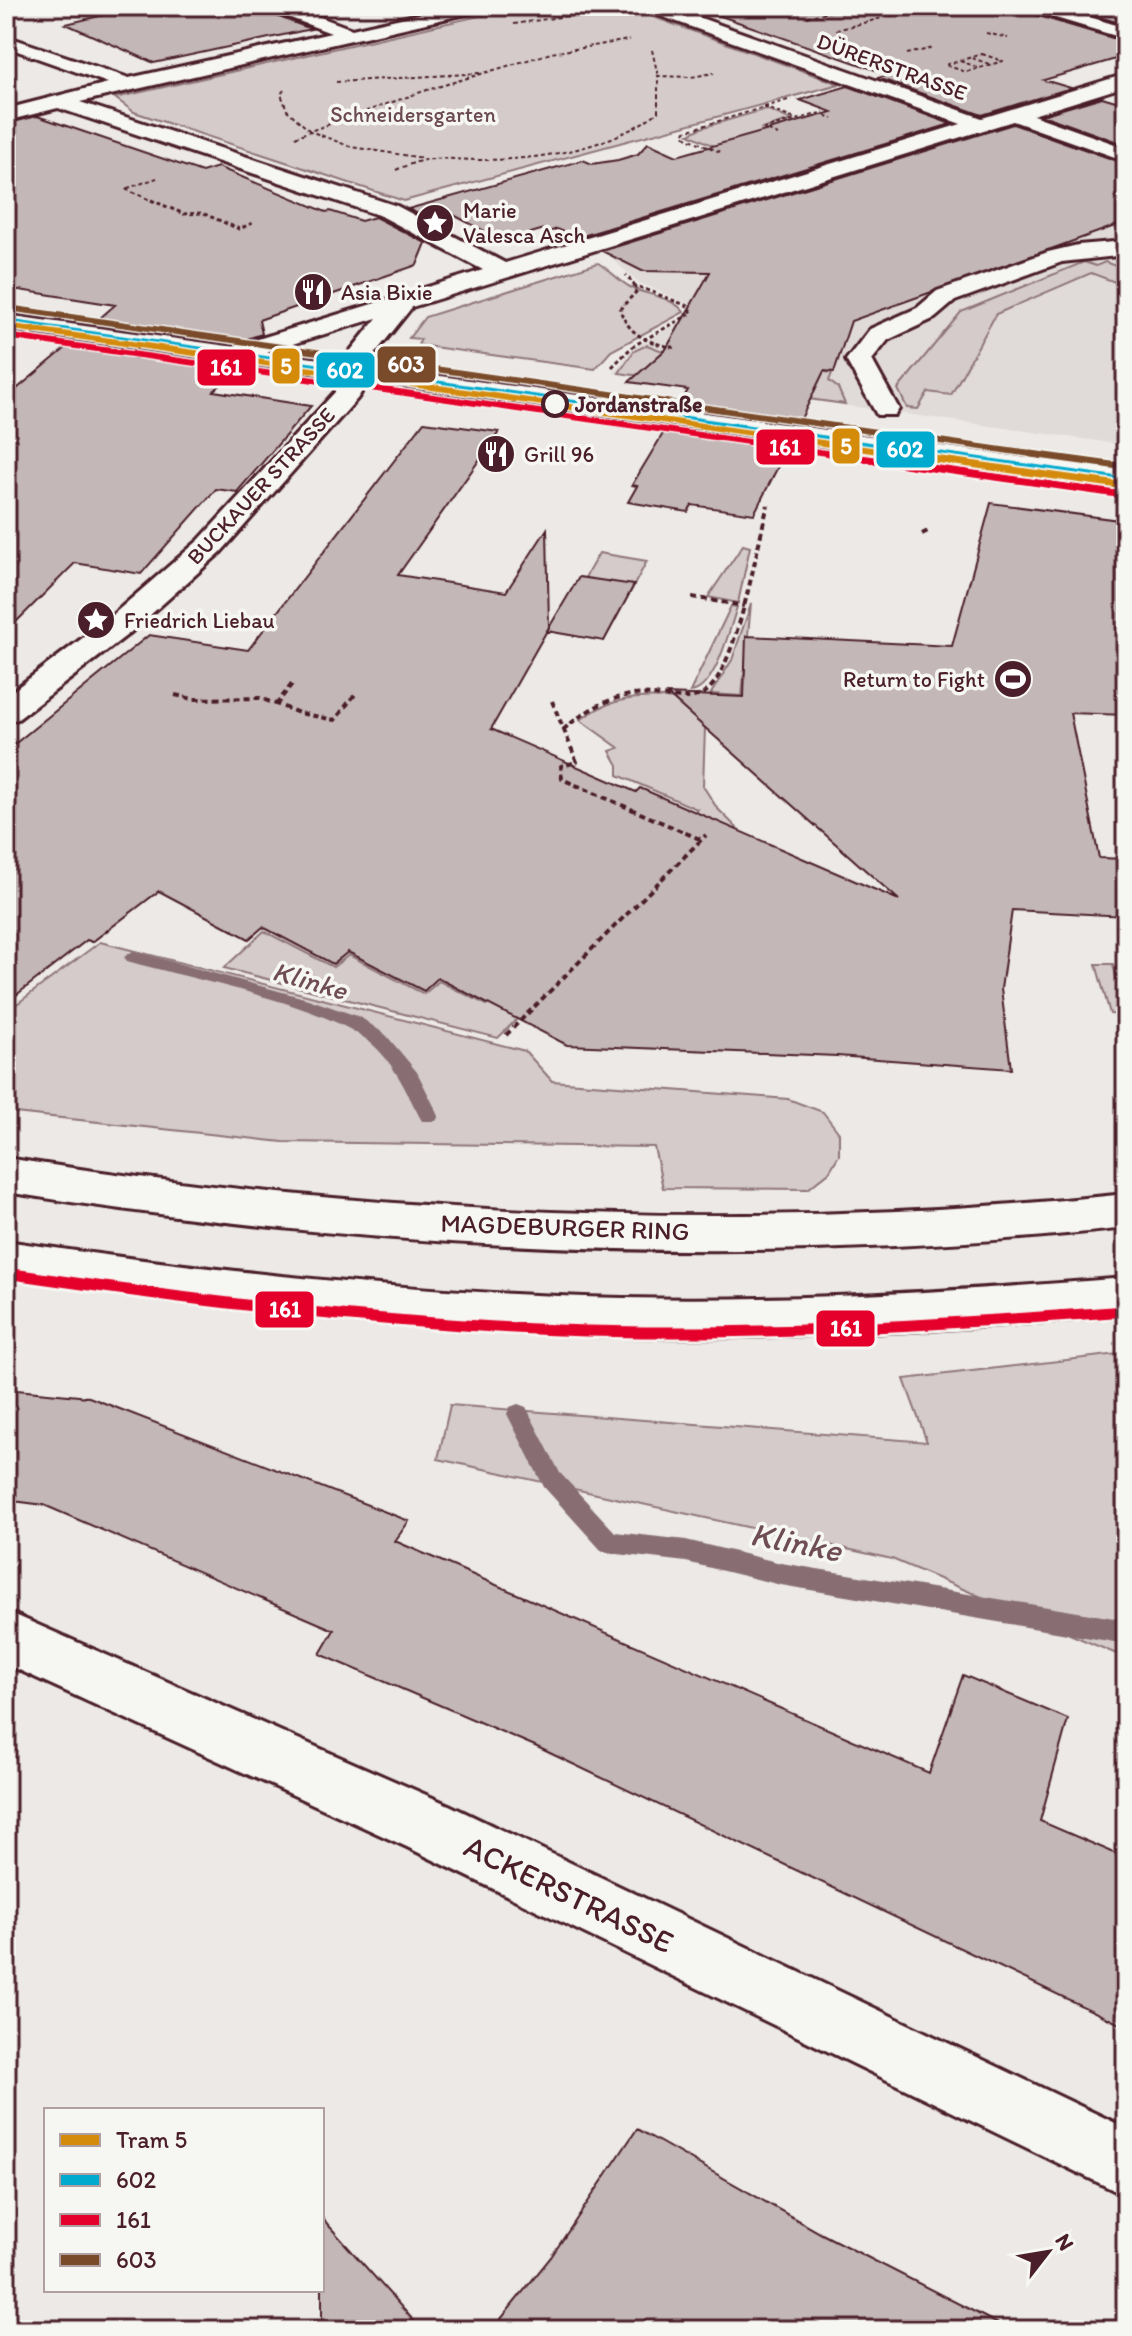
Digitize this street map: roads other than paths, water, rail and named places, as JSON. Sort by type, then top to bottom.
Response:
[{"type":"main road","points":[[275,6],[349,34]]},
{"type":"main road","points":[[6,115],[128,84],[479,6]]},
{"type":"main road","name":"DÜRERSTRASSE","points":[[650,6],[983,125]]},
{"type":"main road","points":[[1035,6],[1126,34]]},
{"type":"main road","points":[[6,41],[128,84]]},
{"type":"main road","points":[[234,354],[1126,80]]},
{"type":"main road","points":[[57,101],[389,211],[502,271]]},
{"type":"main road","points":[[1014,115],[1126,155]]},
{"type":"main road","points":[[886,409],[859,360],[868,343],[887,328],[938,308],[946,296],[1066,252],[1091,247],[1125,248]]},
{"type":"main road","points":[[348,370],[405,300]]},
{"type":"main road","points":[[6,322],[1126,481]]},
{"type":"main road","name":"BUCKAUER STRASSE","points":[[6,712],[120,625],[210,546],[348,393],[348,370]]},
{"type":"main road","name":"MAGDEBURGER RING","points":[[6,1175],[113,1193],[223,1206],[554,1231],[877,1229],[1126,1211]]},
{"type":"main road","points":[[6,1259],[200,1286],[482,1312],[690,1317],[896,1312],[1126,1297]]},
{"type":"main road","name":"ACKERSTRASSE","points":[[6,1637],[428,1826],[1126,2163]]},
{"type":"waterway","name":"Klinke","points":[[133,957],[302,1003],[353,1022],[379,1040],[410,1077],[429,1116]]},
{"type":"waterway","name":"Klinke","points":[[518,1414],[552,1480],[609,1542],[686,1551],[781,1574],[1126,1632]]},
{"type":"tram line","name":"5","points":[[6,326],[1126,486]]},
{"type":"place","name":"Marie Valesca Asch","points":[[435,223]]},
{"type":"place","name":"Asia Bixie","points":[[313,292]]},
{"type":"place","name":"Jordanstraße","points":[[555,404]]},
{"type":"place","name":"Grill 96","points":[[496,454]]},
{"type":"place","name":"Friedrich Liebau","points":[[96,620]]},
{"type":"place","name":"Return to Fight","points":[[1013,679]]},
{"type":"park label","name":"Schneidersgarten","points":[[413,114]]}]
